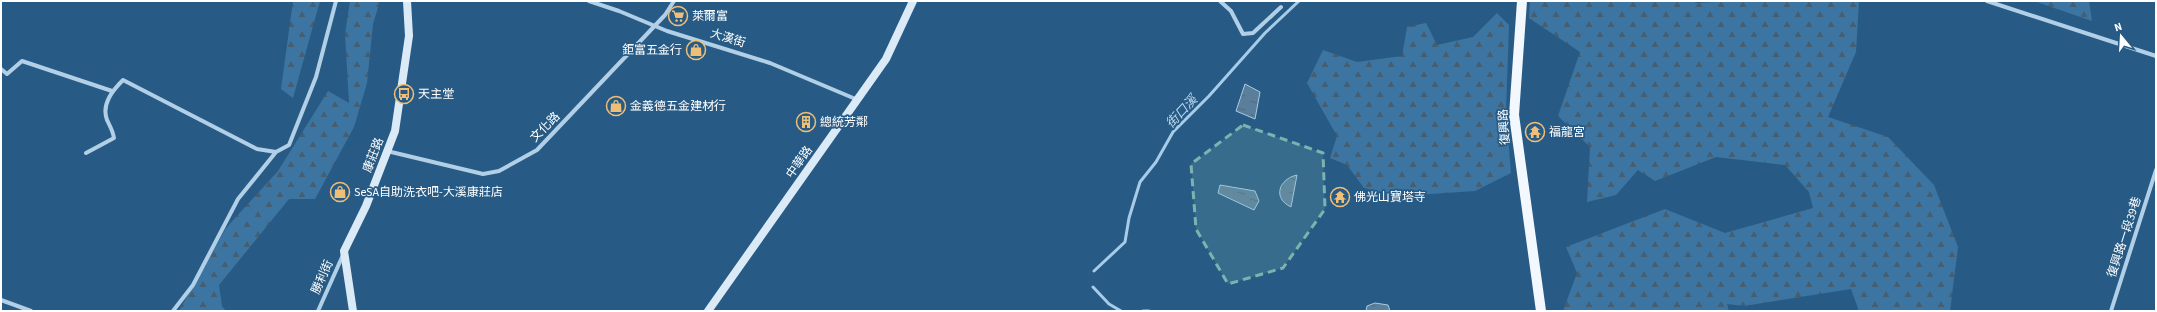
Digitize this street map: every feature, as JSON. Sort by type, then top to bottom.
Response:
[{"type":"main road","name":"復興路","points":[[1522,1],[1514,115],[1541,311]]},
{"type":"street","points":[[173,311],[193,284],[238,199],[276,152],[288,145],[316,77],[336,1]]},
{"type":"street","name":"康莊路","points":[[344,251],[366,206],[395,131],[409,36],[407,1]]},
{"type":"street","name":"大漢街","points":[[589,1],[619,10],[654,26],[770,63],[858,100]]},
{"type":"street","name":"文化路","points":[[388,151],[483,174],[499,171],[537,150],[665,15],[674,1]]},
{"type":"street","name":"中華路","points":[[708,311],[886,59],[913,1]]},
{"type":"street","points":[[1220,1],[1231,11],[1243,34],[1248,35],[1253,33],[1281,7]]},
{"type":"street","points":[[1987,1],[2156,56]]},
{"type":"street","points":[[1,69],[7,74],[22,61],[112,91]]},
{"type":"street","points":[[86,153],[114,138],[106,118],[105,106],[112,91],[123,80],[257,149],[276,152]]},
{"type":"street","name":"復興路一段39巷","points":[[2111,311],[2156,170]]},
{"type":"street","points":[[344,251],[353,311]]},
{"type":"street","name":"勝利街","points":[[318,311],[344,251]]},
{"type":"street","points":[[1,300],[31,311]]},
{"type":"highlighted area","points":[[1243,125],[1323,153],[1325,209],[1283,268],[1228,284],[1196,229],[1191,164]]},
{"type":"green space","points":[[293,1],[320,1],[293,98],[281,89]]},
{"type":"green space","points":[[350,1],[380,1],[373,24],[367,83],[354,127],[315,199],[289,199],[219,285],[222,306],[226,311],[179,311],[226,228],[278,171],[328,91],[349,103],[345,34]]},
{"type":"green space","points":[[1530,1],[1696,1],[1695,3],[1736,1],[1859,1],[1856,52],[1828,117],[1888,137],[1934,185],[1958,247],[1950,311],[1859,311],[1851,289],[1744,306],[1727,304],[1729,311],[1563,311],[1577,273],[1566,247],[1665,209],[1725,233],[1813,208],[1809,192],[1785,165],[1716,157],[1655,181],[1638,170],[1616,195],[1587,202],[1590,147],[1558,116],[1580,52],[1529,18]]},
{"type":"green space","points":[[2034,1],[2089,1],[2092,21]]},
{"type":"green space","points":[[1497,13],[1509,25],[1506,111],[1511,173],[1475,191],[1400,196],[1364,188],[1347,165],[1330,158],[1337,136],[1307,83],[1323,50],[1357,62],[1402,56],[1407,27],[1426,23],[1437,45],[1473,37]]},
{"type":"water","points":[[1245,84],[1260,92],[1255,119],[1236,111]]},
{"type":"water","points":[[1297,175],[1291,207],[1281,199],[1280,189],[1286,180]]},
{"type":"water","points":[[1220,185],[1255,191],[1259,201],[1254,210],[1218,193]]},
{"type":"water","points":[[1375,303],[1388,305],[1390,311],[1366,311],[1367,306]]},
{"type":"waterway","name":"街口溪","points":[[1094,271],[1125,242],[1129,218],[1140,182],[1156,162],[1173,132],[1209,96],[1265,33],[1299,1]]},
{"type":"waterway","name":"街口溪","points":[[1093,287],[1109,304],[1121,311]]},
{"type":"waterway","name":"街口溪","points":[[1143,311],[1149,311]]},
{"type":"place","name":"萊爾富","points":[[678,16]]},
{"type":"place","name":"鉅富五金行","points":[[696,50]]},
{"type":"place","name":"天主堂","points":[[404,94]]},
{"type":"place","name":"金義德五金建材行","points":[[616,106]]},
{"type":"place","name":"總統芳鄰","points":[[806,122]]},
{"type":"place","name":"福龍宮","points":[[1535,132]]},
{"type":"place","name":"SeSA自助洗衣吧-大溪康莊店","points":[[340,192]]},
{"type":"place","name":"佛光山寶塔寺","points":[[1340,197]]}]
